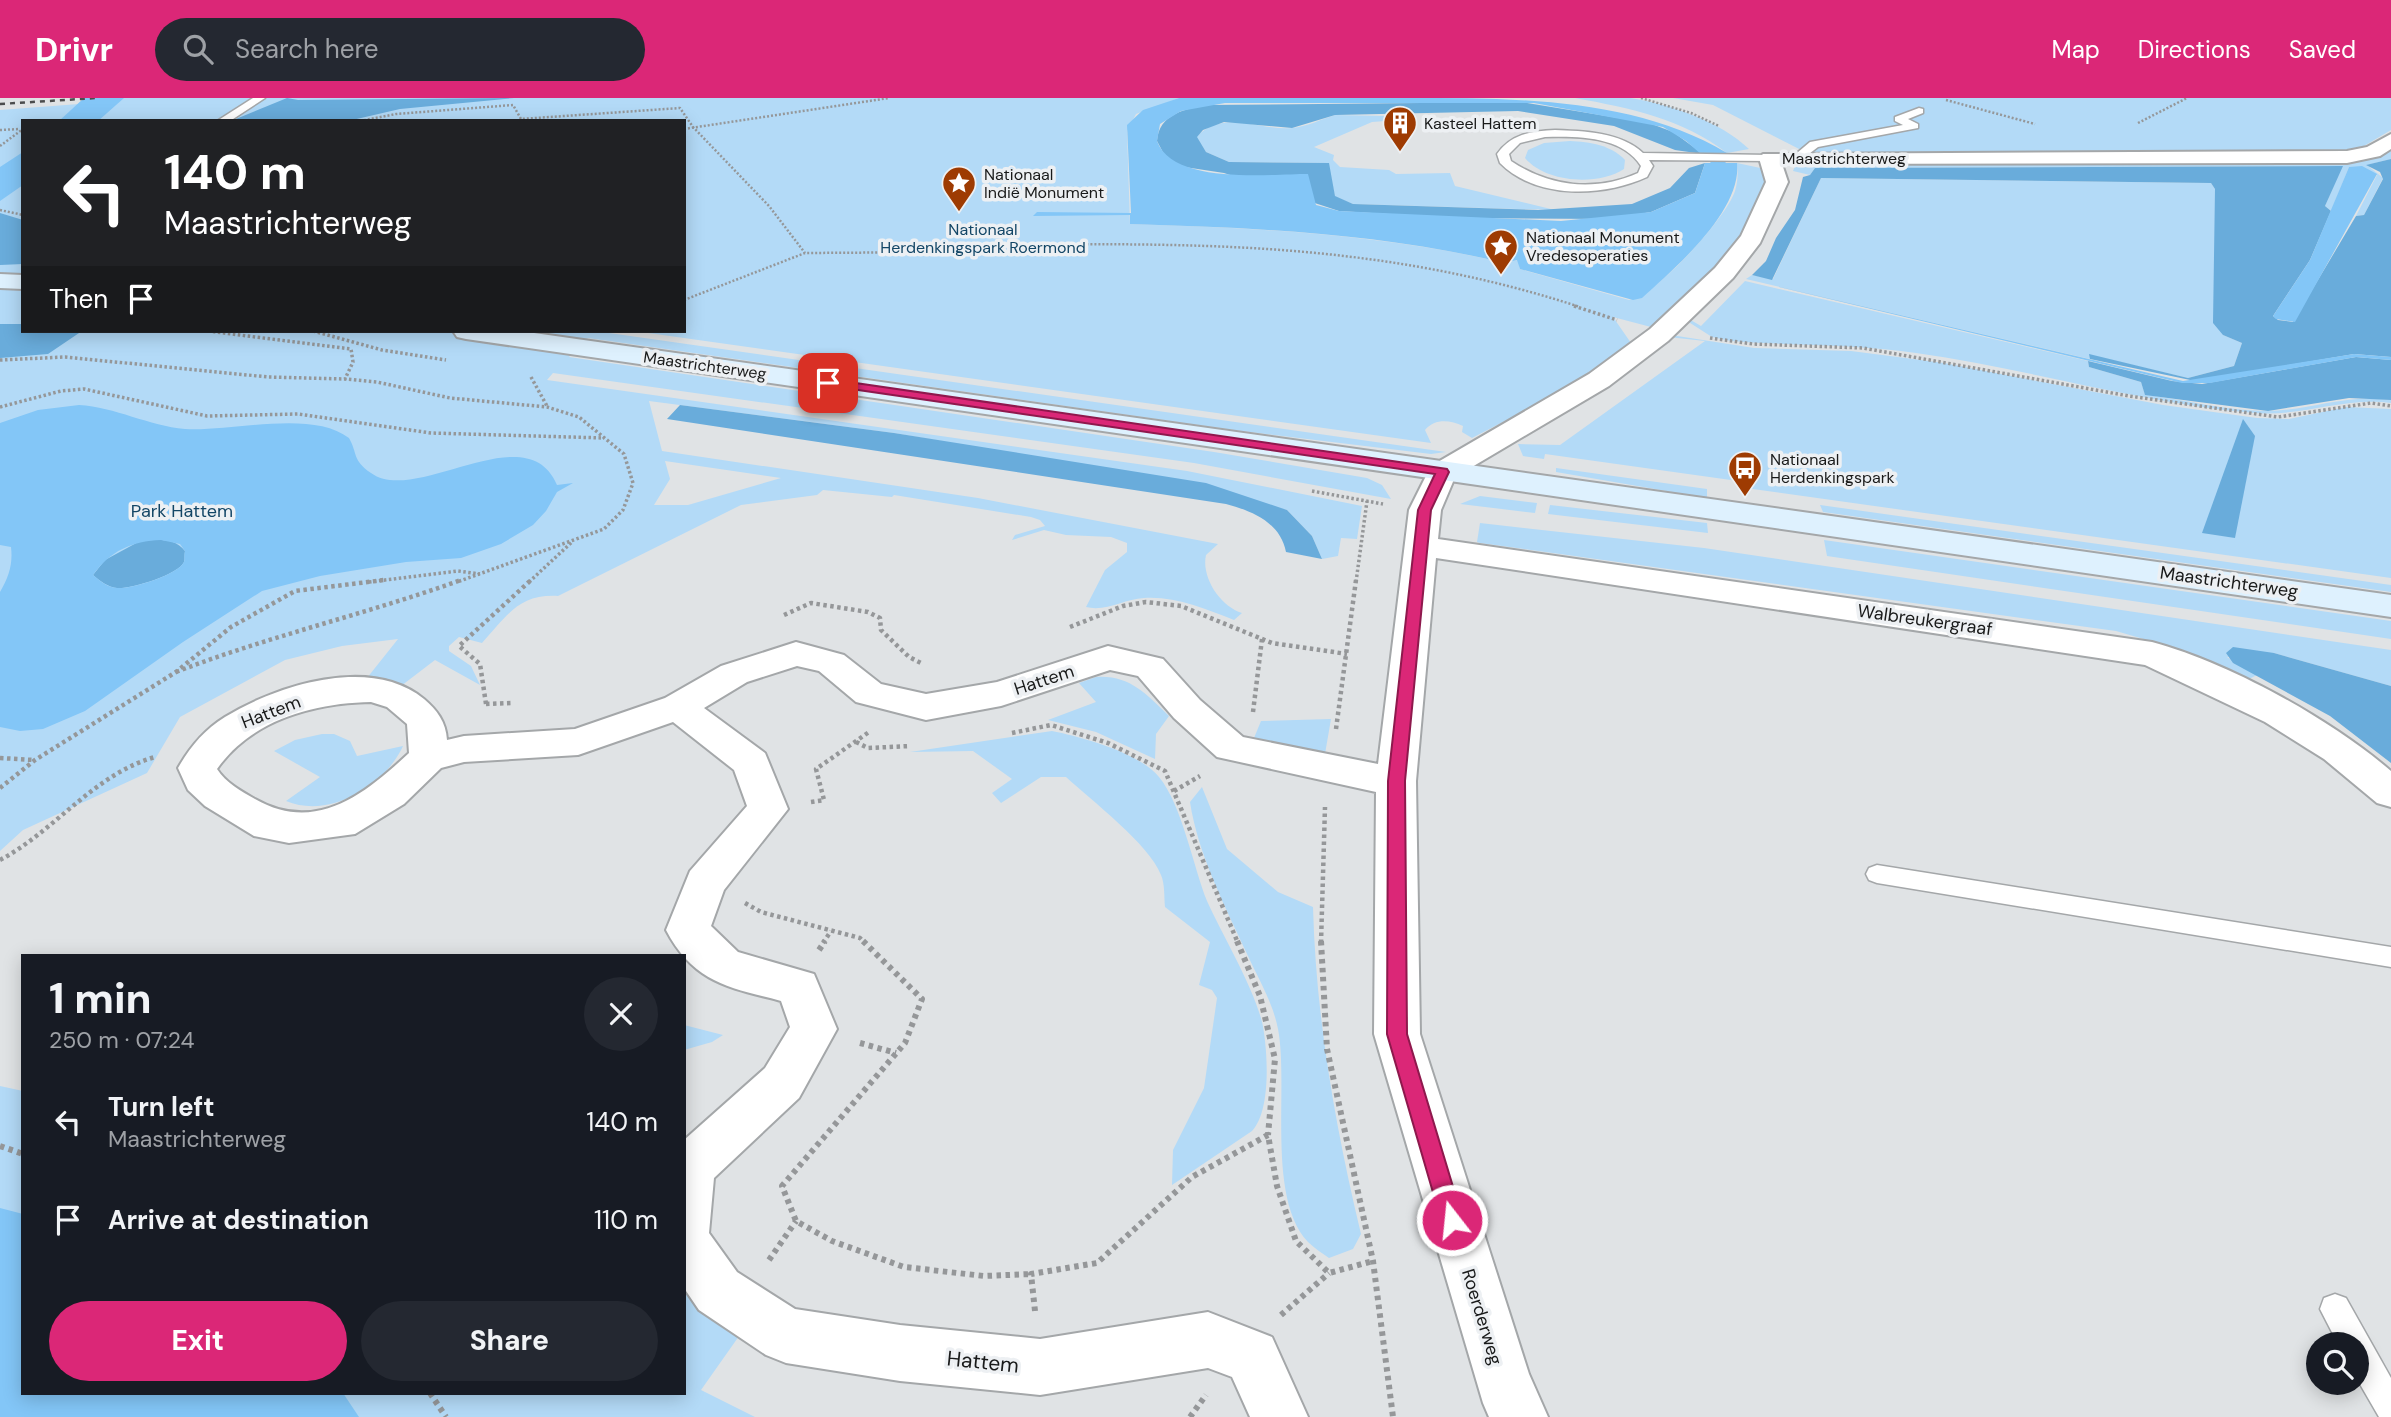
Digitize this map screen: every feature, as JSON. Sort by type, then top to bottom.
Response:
[{"type":"main road","points":[[0,281],[21,282]]},
{"type":"main road","name":"Maastrichterweg","points":[[480,333],[2391,606]]},
{"type":"street","name":"Maastrichterweg","points":[[1442,472],[1599,380],[1659,335],[1724,273],[1752,238],[1777,182],[1770,158],[2347,157],[2373,152],[2391,140]]},
{"type":"street","name":"Roerderweg","points":[[1442,472],[1425,510],[1396,781],[1397,1034],[1499,1371],[1519,1417]]},
{"type":"street","name":"Walbreukergraaf","points":[[1422,546],[2152,654],[2228,685],[2361,765],[2391,793]]},
{"type":"street","name":"Hattem","points":[[204,752],[239,722],[267,710],[312,696],[360,689],[397,697],[410,704],[422,718],[429,737],[446,754],[578,741],[678,707],[734,674],[796,654],[831,663],[869,693],[926,707],[1001,694],[1108,658],[1150,667],[1187,709],[1231,748],[1330,770],[1396,781]]},
{"type":"street","points":[[678,707],[751,763],[768,809],[705,883],[688,930],[724,967],[798,988],[814,1029],[782,1083],[689,1168],[686,1205]]},
{"type":"street","points":[[204,752],[197,768],[202,780],[219,796],[268,825],[289,828],[341,822],[367,809],[446,754]]},
{"type":"street","name":"Hattem","points":[[686,1245],[718,1291],[786,1335],[900,1353],[1040,1367],[1208,1340],[1252,1357],[1279,1417]]},
{"type":"lane","points":[[225,119],[260,98]]},
{"type":"lane","points":[[1797,158],[1814,144],[1914,126],[1899,119],[1919,111]]},
{"type":"lane","points":[[1643,156],[1647,166],[1643,175],[1630,182],[1586,188],[1536,180],[1506,163],[1503,155],[1507,146],[1533,135],[1574,134],[1616,141],[1643,156],[1770,158]]},
{"type":"lane","points":[[1877,874],[2391,957]]},
{"type":"lane","points":[[2334,1309],[2348,1332]]},
{"type":"lane","points":[[2369,1370],[2391,1408]]},
{"type":"path","points":[[686,129],[889,98]]},
{"type":"path","points":[[1641,98],[1691,113],[1739,135],[1770,158]]},
{"type":"path","points":[[2138,124],[2187,98]]},
{"type":"path","points":[[1919,111],[1949,99],[2038,124]]},
{"type":"path","points":[[370,119],[396,114],[513,105],[521,119],[680,108],[693,127],[769,206],[805,253]]},
{"type":"path","points":[[0,130],[21,129]]},
{"type":"path","points":[[0,146],[21,130]]},
{"type":"path","points":[[1,210],[21,215]]},
{"type":"path","points":[[686,299],[805,253],[956,252],[980,245],[1236,245],[1323,252],[1413,264],[1485,281],[1659,335],[1682,333],[1753,344],[1863,348],[2129,396],[2278,417],[2371,403],[2391,406]]},
{"type":"path","points":[[224,333],[351,349]]},
{"type":"path","points":[[345,379],[352,362],[349,339]]},
{"type":"path","points":[[0,360],[65,357],[268,377],[345,379],[450,398],[547,407],[579,417],[624,454],[633,483],[623,510],[604,529],[485,574],[392,605],[243,646],[176,672]]},
{"type":"path","points":[[0,407],[61,391],[84,389],[207,416],[298,414],[431,433],[605,439]]},
{"type":"path","points":[[446,754],[486,704],[480,664],[459,646],[574,540]]},
{"type":"path","points":[[0,788],[35,760],[176,672],[231,627],[295,591],[458,571],[485,574]]},
{"type":"path","points":[[1061,631],[1123,606],[1146,602],[1181,606],[1272,643],[1347,653]]},
{"type":"path","points":[[777,618],[811,603],[868,612],[880,618],[881,630],[909,657],[927,665]]},
{"type":"path","points":[[768,809],[824,800],[816,769],[868,734],[880,718],[888,698],[918,661]]},
{"type":"path","points":[[486,704],[513,703]]},
{"type":"path","points":[[1002,736],[1051,725],[1108,743],[1165,771],[1260,996],[1275,1059],[1268,1135],[1277,1186],[1296,1241],[1329,1273],[1373,1261]]},
{"type":"path","points":[[856,742],[868,748],[922,745]]},
{"type":"path","points":[[0,860],[46,832],[95,790],[144,758],[204,752]]},
{"type":"path","points":[[0,758],[35,760]]},
{"type":"path","points":[[738,900],[761,912],[860,938],[922,999],[905,1042],[782,1186],[796,1221],[832,1241],[904,1267],[985,1276],[1031,1274],[1097,1263],[1192,1177],[1268,1135]]},
{"type":"path","points":[[0,1146],[21,1153]]},
{"type":"path","points":[[1031,1274],[1040,1367]]},
{"type":"path","points":[[431,1395],[446,1417]]},
{"type":"green space","points":[[86,98],[1179,98],[1136,114],[1127,131],[1130,224],[1319,234],[1412,245],[1505,263],[1518,260],[1520,269],[1629,300],[1656,285],[1689,254],[1719,219],[1735,191],[1737,163],[1765,169],[1764,190],[1756,212],[1725,256],[1705,277],[1651,327],[1613,317],[1631,343],[1628,346],[1553,396],[1472,438],[1462,432],[1463,426],[1458,424],[1448,421],[1433,423],[1425,430],[1431,443],[648,333],[686,333],[686,119],[21,119],[21,333],[609,333],[1446,452],[1431,454],[1234,430],[588,338],[569,357],[1214,452],[1367,478],[1382,485],[1391,499],[1194,463],[553,373],[547,380],[1187,471],[1362,506],[1357,539],[1341,538],[1338,556],[1322,559],[1312,536],[1287,510],[1109,470],[894,433],[649,401],[662,451],[978,498],[1218,544],[1206,555],[1209,581],[1226,604],[1242,613],[1234,620],[1190,604],[1156,598],[1137,599],[1101,608],[1086,607],[1105,570],[1127,552],[1127,543],[1111,537],[1066,535],[1044,530],[1012,540],[1015,535],[1045,526],[1040,520],[1031,517],[894,495],[892,497],[823,490],[817,495],[741,505],[558,596],[544,596],[523,603],[506,616],[482,643],[459,637],[449,646],[449,651],[471,666],[480,685],[435,660],[401,686],[367,678],[398,639],[342,646],[285,660],[180,717],[147,773],[23,830],[0,851],[0,110],[79,104]],"holes":[[[665,461],[781,478],[688,505],[654,505],[670,479]]]},
{"type":"green space","points":[[1575,98],[1630,98],[1661,105],[1709,122],[1749,149],[1727,153],[1692,131],[1655,116]]},
{"type":"green space","points":[[1673,98],[2391,98],[2391,130],[2364,146],[2341,151],[1809,154],[1713,105]]},
{"type":"green space","points":[[1335,115],[1386,116],[1386,121],[1372,122],[1314,147],[1334,155],[1333,160],[1340,167],[1389,170],[1396,174],[1450,173],[1455,186],[1555,210],[1353,204],[1335,197],[1328,163],[1229,162],[1206,152],[1196,137],[1207,128],[1230,122],[1292,128]]},
{"type":"green space","points":[[1544,143],[1592,143],[1613,151],[1625,160],[1624,169],[1601,178],[1573,179],[1546,173],[1525,158],[1528,150]]},
{"type":"green space","points":[[2391,143],[2391,159],[2367,165],[2383,178],[2364,215],[2356,216],[2377,175],[2349,167],[2331,211],[2325,206],[2342,166],[1815,168],[1810,175],[1793,171],[1796,164],[2319,159]]},
{"type":"green space","points":[[1821,178],[2211,183],[2215,189],[2223,335],[2242,343],[2234,366],[2188,378],[2090,355],[2090,359],[1746,279],[1752,275],[1773,279]]},
{"type":"green space","points":[[1745,281],[2088,361],[2089,367],[2141,382],[2145,394],[2160,397],[2254,411],[2283,410],[2357,399],[2391,400],[2391,403],[2356,403],[2272,413],[2212,408],[1916,353],[1731,341],[1712,337],[1687,321],[1689,319],[1701,326]]},
{"type":"green space","points":[[1671,335],[1754,348],[1851,351],[1944,363],[2163,405],[2257,418],[2289,419],[2346,407],[2391,409],[2391,578],[1738,487],[1738,481],[1545,454],[1544,459],[1523,456],[1518,444],[1560,445],[1705,341],[1668,337]]},
{"type":"green space","points":[[1556,468],[1707,489],[1707,498],[1556,472]]},
{"type":"green space","points":[[1480,496],[1537,503],[1535,513],[1460,504]]},
{"type":"green space","points":[[1550,505],[1707,523],[1708,533],[1548,514]]},
{"type":"green space","points":[[1820,505],[2391,585],[2391,592],[1823,512]]},
{"type":"green space","points":[[1480,523],[1704,548],[2391,650],[2391,686],[2274,653],[2227,657],[2257,675],[2247,680],[2171,647],[2116,631],[1480,543],[1477,542]]},
{"type":"green space","points":[[1824,540],[2391,621],[2391,639],[1827,556]]},
{"type":"green space","points":[[1096,677],[1119,679],[1128,683],[1145,693],[1169,716],[1156,734],[1155,759],[1096,732],[1048,720],[1096,702],[1079,683]]},
{"type":"green space","points":[[1331,719],[1325,754],[1284,748],[1254,738],[1261,721]]},
{"type":"green space","points":[[1052,731],[1125,753],[1150,768],[1159,777],[1181,819],[1207,901],[1256,1002],[1261,1018],[1267,1071],[1265,1099],[1258,1122],[1252,1131],[1172,1185],[1173,1150],[1204,1088],[1217,998],[1212,990],[1199,985],[1210,942],[1165,907],[1162,879],[1145,850],[1119,823],[1066,777],[1041,777],[1001,803],[992,793],[1012,779],[973,751],[910,752]]},
{"type":"green space","points":[[334,734],[350,741],[357,756],[403,746],[383,774],[353,796],[320,806],[286,801],[320,777],[274,751],[295,740]]},
{"type":"green space","points":[[1202,787],[1227,849],[1278,892],[1313,907],[1318,990],[1328,1071],[1361,1234],[1353,1249],[1329,1258],[1308,1242],[1295,1222],[1287,1198],[1281,1140],[1281,1053],[1276,1019],[1199,842],[1190,802]]},
{"type":"green space","points":[[686,1026],[723,1035],[712,1042],[686,1049]]},
{"type":"green space","points":[[0,1086],[21,1091],[21,1395],[686,1395],[686,1276],[744,1329],[701,1390],[755,1417],[0,1417]]},
{"type":"shaded area","points":[[84,98],[124,98],[100,119],[61,119]]},
{"type":"shaded area","points":[[287,98],[514,98],[400,109],[357,119],[236,119]]},
{"type":"shaded area","points":[[1179,98],[1450,98],[1574,105],[1654,121],[1691,135],[1727,153],[1719,154],[1726,163],[1737,163],[1736,181],[1729,200],[1704,237],[1642,298],[1633,300],[1520,269],[1517,260],[1505,263],[1412,245],[1273,230],[1130,224],[1130,215],[1033,216],[1037,212],[1131,213],[1127,125],[1143,110]],"holes":[[[1225,103],[1534,103],[1663,127],[1686,141],[1711,163],[1705,163],[1695,193],[1651,212],[1561,221],[1339,211],[1316,205],[1308,174],[1247,175],[1201,171],[1182,165],[1166,155],[1157,141],[1160,124],[1181,111]]]},
{"type":"shaded area","points":[[1521,102],[1649,123],[1673,132],[1703,154],[1675,150],[1614,126],[1518,111],[1335,115],[1292,128],[1224,122],[1203,130],[1197,137],[1206,152],[1229,162],[1329,163],[1335,196],[1353,204],[1538,210],[1632,204],[1670,188],[1689,168],[1705,163],[1695,193],[1651,212],[1609,219],[1454,218],[1339,211],[1224,173],[1178,166],[1166,158],[1157,141],[1163,125],[1174,114],[1207,105]]},
{"type":"shaded area","points":[[21,153],[21,186],[0,201],[0,167]]},
{"type":"shaded area","points":[[2391,159],[2391,357],[2354,354],[2195,381],[2090,359],[2089,354],[2188,378],[2234,366],[2242,343],[2223,335],[2213,323],[2215,189],[2211,183],[1821,178],[1772,280],[1752,275],[1766,261],[1776,238],[1795,210],[1803,177],[1810,175],[1815,168],[2343,166],[2325,206],[2331,211],[2310,260],[2273,316],[2278,320],[2293,322],[2356,216],[2364,215],[2383,179],[2380,172],[2366,165]]},
{"type":"shaded area","points":[[2362,166],[2377,174],[2295,322],[2276,319],[2273,316],[2310,260],[2349,167]]},
{"type":"shaded area","points":[[0,213],[21,219],[21,264],[0,265]]},
{"type":"shaded area","points":[[1746,279],[2183,381],[2354,354],[2391,357],[2391,360],[2356,357],[2210,383],[2182,383]]},
{"type":"shaded area","points":[[0,324],[21,324],[21,333],[79,333],[48,354],[0,358]]},
{"type":"shaded area","points":[[2356,357],[2391,360],[2391,400],[2349,398],[2268,411],[2145,395],[2141,382],[2089,367],[2088,361],[2172,381],[2202,384]]},
{"type":"shaded area","points":[[680,405],[894,433],[1206,483],[1287,510],[1312,536],[1322,559],[1286,552],[1278,533],[1271,525],[1255,514],[1226,504],[667,419]]},
{"type":"shaded area","points":[[92,406],[185,429],[293,423],[314,425],[333,429],[349,438],[361,464],[371,473],[391,480],[415,479],[497,458],[522,457],[542,465],[557,485],[573,483],[557,492],[546,511],[533,525],[501,544],[461,558],[406,562],[320,576],[262,591],[183,642],[85,711],[43,729],[20,731],[0,727],[0,592],[10,570],[11,547],[0,545],[0,423],[38,410]],"holes":[[[161,540],[180,544],[185,551],[184,562],[173,572],[154,580],[125,588],[114,588],[93,575],[114,554],[131,545]]]},
{"type":"shaded area","points":[[2243,419],[2255,436],[2235,538],[2202,533]]},
{"type":"shaded area","points":[[165,540],[176,543],[185,551],[184,562],[164,576],[124,588],[110,586],[93,575],[105,560],[140,541]]},
{"type":"shaded area","points":[[2233,647],[2274,653],[2391,686],[2391,763],[2330,716],[2233,663],[2226,653]]},
{"type":"shaded area","points":[[0,1208],[21,1213],[21,1395],[344,1395],[359,1417],[0,1417]]},
{"type":"railway","points":[[0,104],[96,98]]},
{"type":"place","name":"Kasteel Hattem","points":[[1400,153]]},
{"type":"place","name":"Nationaal Indië Monument","points":[[959,213]]},
{"type":"place","name":"Nationaal Monument Vredesoperaties","points":[[1501,276]]},
{"type":"place","name":"Nationaal Herdenkingspark","points":[[1745,498]]},
{"type":"route","points":[[828,383],[1442,472],[1425,510],[1396,781],[1397,1034],[1452,1220]]},
{"type":"park label","name":"Nationaal Herdenkingspark Roermond","points":[[983,238]]},
{"type":"park label","name":"Park Hattem","points":[[182,511]]}]
